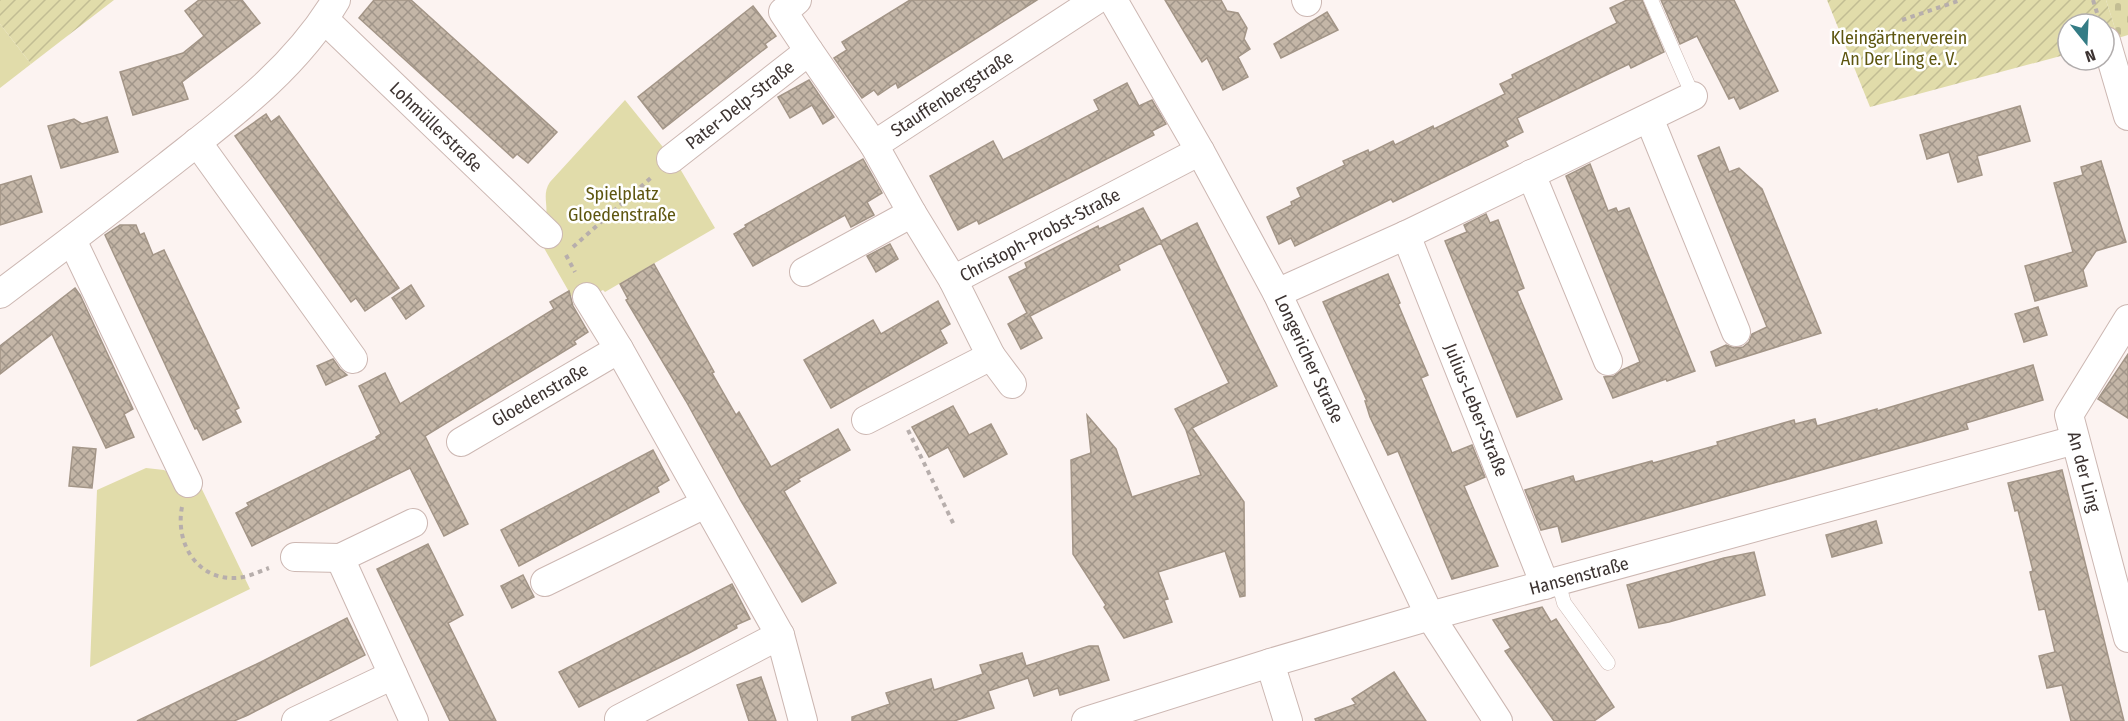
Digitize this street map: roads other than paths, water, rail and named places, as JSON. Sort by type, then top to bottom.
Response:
[{"type":"street","name":"Pater-Delp-Straße","points":[[797,0],[783,12],[874,145]]},
{"type":"street","name":"Stauffenbergstraße","points":[[953,280],[874,145],[1096,0]]},
{"type":"street","name":"Longericher Straße","points":[[1113,0],[1200,151],[1277,293],[1430,616],[1498,721]]},
{"type":"street","name":"Lohmüllerstraße","points":[[0,294],[72,240],[271,82],[330,10],[557,244]]},
{"type":"street","name":"Pater-Delp-Straße","points":[[672,159],[809,51]]},
{"type":"street","points":[[2115,72],[2128,116]]},
{"type":"street","points":[[1277,293],[1406,235],[1693,96]]},
{"type":"street","points":[[1649,118],[1736,332]]},
{"type":"street","points":[[197,142],[353,359]]},
{"type":"street","name":"Christoph-Probst-Straße","points":[[1012,384],[991,356],[953,280],[1200,151]]},
{"type":"street","points":[[1531,174],[1608,361]]},
{"type":"street","points":[[804,272],[912,213]]},
{"type":"street","name":"Julius-Leber-Straße","points":[[1406,235],[1552,583]]},
{"type":"street","points":[[72,240],[188,483]]},
{"type":"street","points":[[587,297],[619,349],[780,635],[803,721]]},
{"type":"street","name":"An der Ling","points":[[2128,319],[2069,415],[2128,638]]},
{"type":"street","name":"Gloedenstraße","points":[[461,442],[619,349]]},
{"type":"street","points":[[866,420],[991,356]]},
{"type":"street","name":"Hansenstraße","points":[[1086,721],[1430,616],[2075,440]]},
{"type":"street","points":[[545,582],[705,504]]},
{"type":"street","points":[[295,557],[340,558],[413,523]]},
{"type":"street","points":[[340,558],[414,721]]},
{"type":"street","points":[[619,719],[780,635]]},
{"type":"street","points":[[1270,663],[1287,721]]},
{"type":"street","points":[[296,721],[393,675]]},
{"type":"lane","points":[[1651,0],[1693,96]]},
{"type":"lane","points":[[1552,583],[1608,663]]},
{"type":"park label","name":"Kleingärtnerverein An Der Ling e. V.","points":[[1899,48]]},
{"type":"park label","name":"Spielplatz Gloedenstraße","points":[[622,204]]}]
